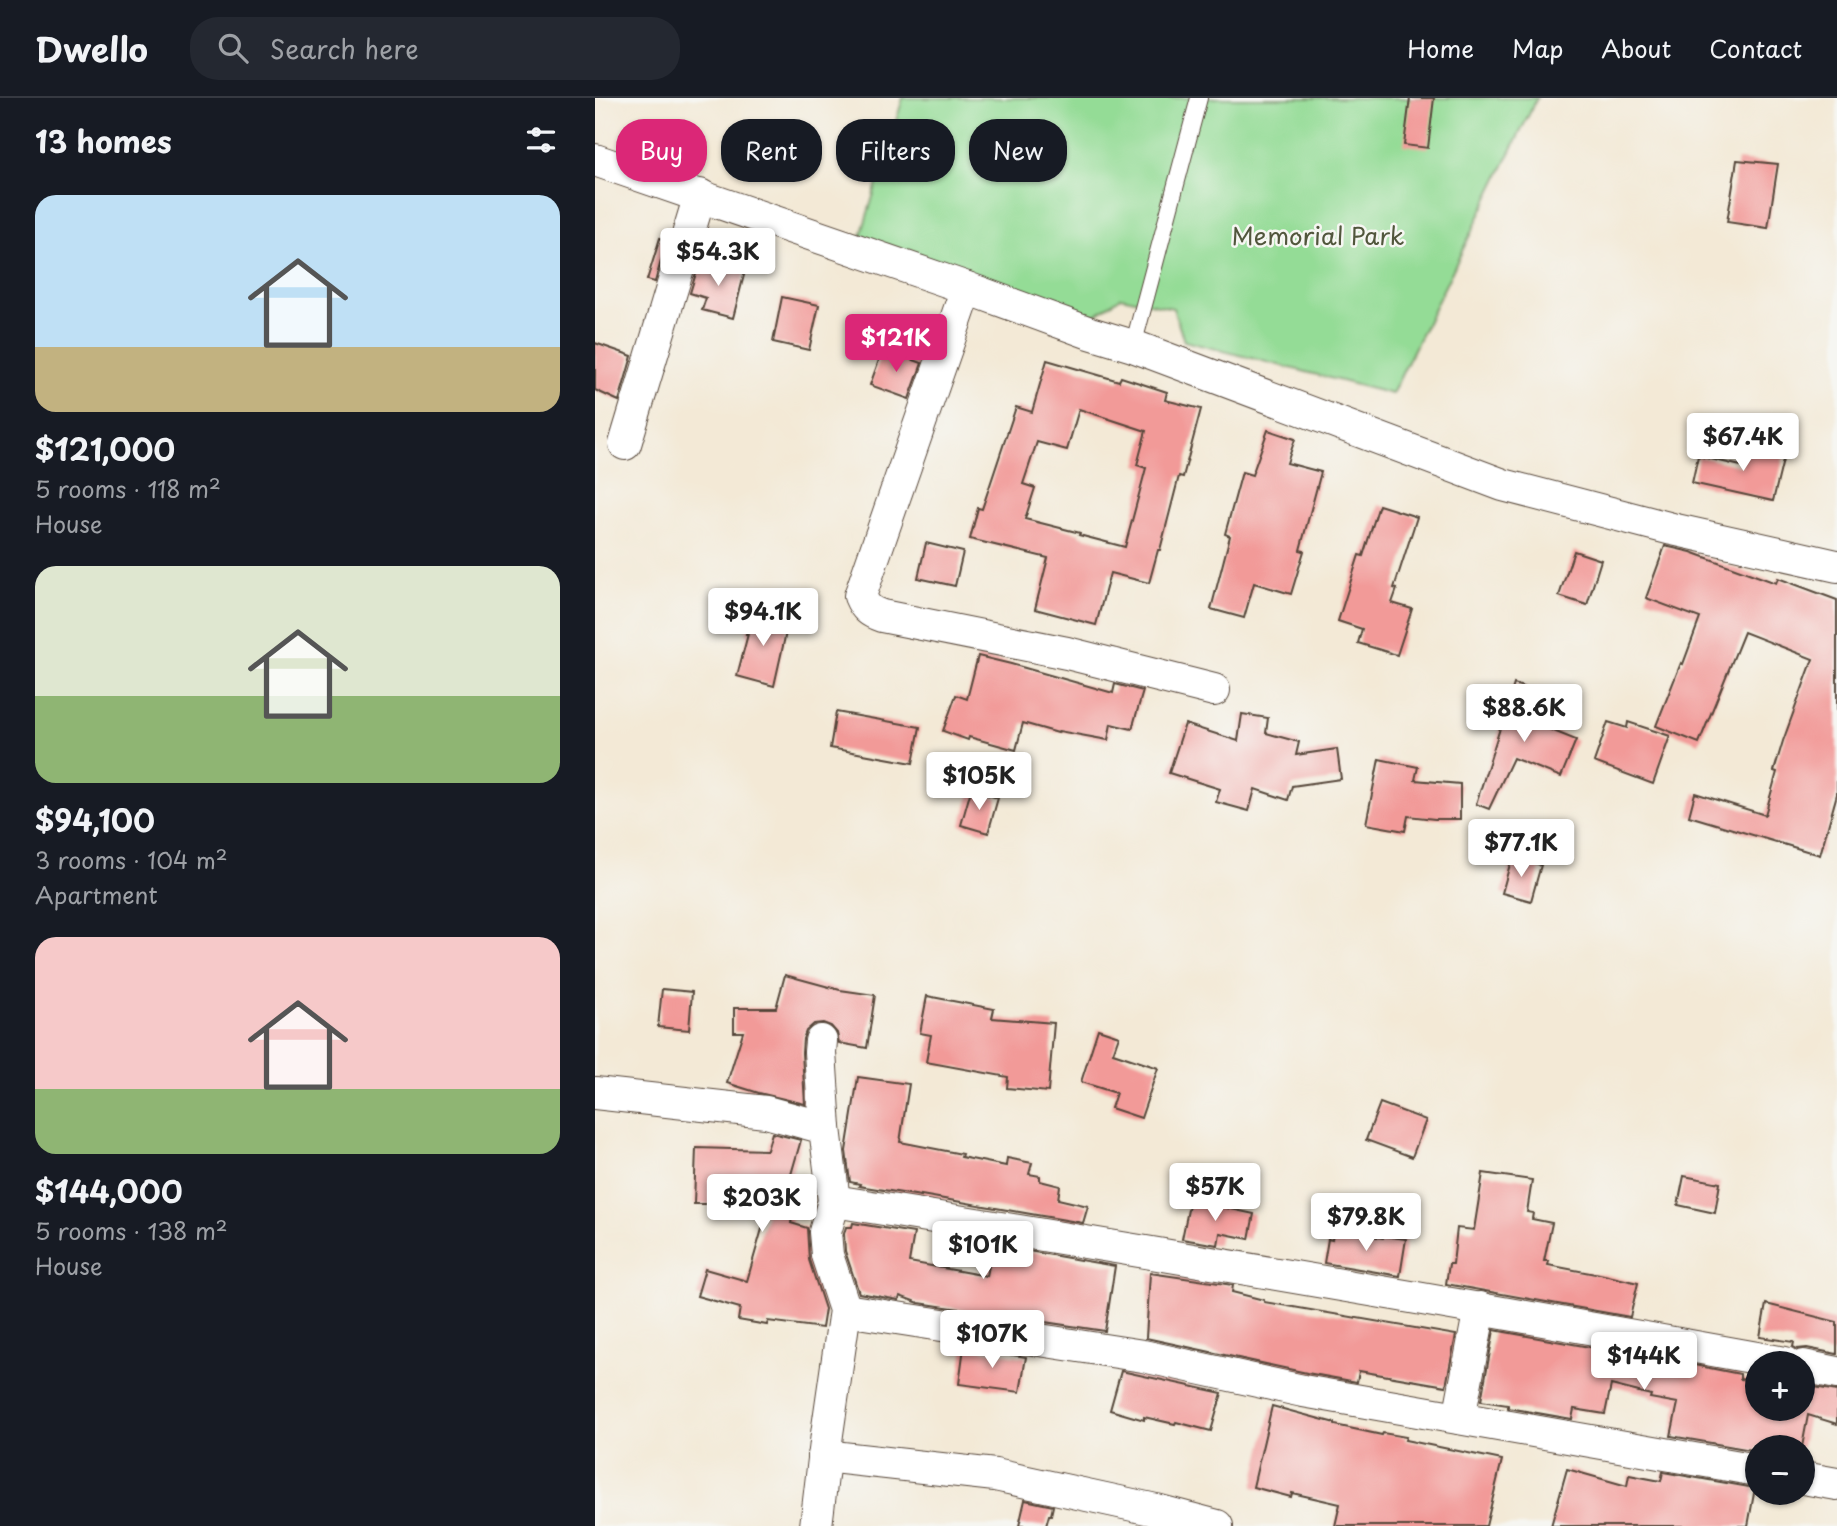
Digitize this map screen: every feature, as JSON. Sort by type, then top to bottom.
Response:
[{"type":"street","points":[[595,160],[1133,346],[1503,485],[1672,529],[1837,566]]},
{"type":"street","points":[[625,444],[700,195]]},
{"type":"street","points":[[967,288],[860,596],[864,606],[882,616],[1067,653],[1214,690]]},
{"type":"street","points":[[816,1526],[845,1310],[828,1255],[825,1232],[834,1200],[825,1128],[821,1041]]},
{"type":"street","points":[[595,1093],[766,1112],[825,1128]]},
{"type":"street","points":[[834,1200],[1480,1308],[1745,1356]]},
{"type":"street","points":[[1459,1418],[1480,1308]]},
{"type":"street","points":[[845,1310],[1143,1356],[1303,1391],[1745,1468]]},
{"type":"street","points":[[1815,1368],[1837,1373]]},
{"type":"street","points":[[824,1456],[995,1475],[1217,1526]]},
{"type":"street","points":[[1815,1480],[1837,1484]]},
{"type":"lane","points":[[1133,346],[1199,98]]},
{"type":"green space","name":"Memorial Park","points":[[903,98],[1537,98],[1392,394],[1184,341],[1173,308],[1121,297],[1091,318],[861,236],[877,182],[955,182],[955,119],[897,119]]},
{"type":"building","points":[[1410,98],[1434,98],[1428,148],[1404,145]]},
{"type":"building","points":[[1737,160],[1778,164],[1768,228],[1727,222]]},
{"type":"building","points":[[660,238],[667,240],[655,282],[647,280]]},
{"type":"building","points":[[700,260],[745,271],[733,318],[702,310],[706,298],[690,293]]},
{"type":"building","points":[[782,297],[819,305],[809,350],[773,342]]},
{"type":"building","points":[[595,343],[632,356],[619,401],[595,390]]},
{"type":"building","points":[[883,349],[922,363],[909,399],[870,385]]},
{"type":"building","points":[[1047,360],[1119,381],[1121,377],[1167,392],[1165,400],[1201,409],[1183,477],[1179,476],[1149,583],[1110,573],[1096,625],[1035,609],[1048,558],[970,539],[978,508],[982,509],[1016,407],[1032,412]],"holes":[[[1079,409],[1146,431],[1137,465],[1146,468],[1125,547],[1025,519],[1035,488],[1023,484],[1037,442],[1067,450]]]},
{"type":"building","points":[[1268,430],[1295,439],[1287,463],[1321,472],[1300,550],[1304,551],[1291,594],[1254,583],[1244,618],[1211,609],[1230,536],[1225,534],[1242,472],[1252,475]]},
{"type":"building","points":[[1747,443],[1785,452],[1773,501],[1692,483],[1698,456],[1741,466]]},
{"type":"building","points":[[1379,505],[1417,517],[1394,588],[1397,589],[1392,603],[1412,609],[1397,655],[1358,643],[1362,629],[1338,621],[1359,555],[1363,556]]},
{"type":"building","points":[[926,543],[963,552],[955,586],[918,578]]},
{"type":"building","points":[[1665,546],[1691,552],[1776,583],[1778,578],[1837,600],[1837,794],[1820,855],[1689,816],[1695,793],[1765,815],[1783,741],[1813,659],[1744,632],[1699,743],[1656,726],[1700,618],[1646,598]]},
{"type":"building","points":[[1574,551],[1601,560],[1587,605],[1559,596]]},
{"type":"building","points":[[751,611],[789,619],[774,686],[737,676]]},
{"type":"building","points":[[978,656],[1113,693],[1115,684],[1143,691],[1132,729],[1111,724],[1108,740],[1059,731],[1058,733],[1023,723],[1016,750],[969,737],[968,740],[943,731],[956,695],[967,699]]},
{"type":"building","points":[[1514,684],[1540,693],[1531,722],[1576,740],[1561,777],[1513,758],[1489,809],[1476,804]]},
{"type":"building","points":[[836,712],[920,727],[913,763],[830,748]]},
{"type":"building","points":[[1242,714],[1268,718],[1266,733],[1299,742],[1296,755],[1337,749],[1341,779],[1292,786],[1288,800],[1255,789],[1249,811],[1216,802],[1220,789],[1169,773],[1185,724],[1238,741]]},
{"type":"building","points":[[1608,722],[1627,728],[1628,722],[1670,736],[1653,784],[1594,762]]},
{"type":"building","points":[[1379,759],[1418,767],[1415,780],[1460,784],[1460,819],[1408,816],[1405,831],[1366,824]]},
{"type":"building","points":[[971,790],[998,798],[988,833],[961,825]]},
{"type":"building","points":[[1512,857],[1541,865],[1531,901],[1502,893]]},
{"type":"building","points":[[785,975],[840,990],[875,995],[867,1048],[839,1043],[837,1033],[831,1026],[823,1023],[814,1024],[806,1031],[802,1053],[805,1104],[727,1083],[743,1032],[734,1032],[734,1008],[776,1008]]},
{"type":"building","points":[[662,989],[692,992],[689,1030],[658,1027]]},
{"type":"building","points":[[927,996],[994,1009],[992,1018],[1054,1023],[1048,1092],[1007,1088],[1008,1077],[926,1062],[931,1035],[920,1033]]},
{"type":"building","points":[[1098,1029],[1119,1036],[1113,1053],[1158,1068],[1141,1118],[1111,1108],[1116,1093],[1081,1082]]},
{"type":"building","points":[[858,1077],[909,1084],[900,1142],[1006,1166],[1007,1158],[1032,1163],[1029,1174],[1040,1176],[1040,1181],[1060,1186],[1058,1199],[1088,1206],[1083,1223],[859,1186],[860,1184],[850,1182],[846,1151]]},
{"type":"building","points":[[1380,1103],[1426,1120],[1412,1157],[1366,1140]]},
{"type":"building","points":[[772,1133],[801,1140],[788,1185],[799,1187],[791,1223],[807,1228],[809,1260],[825,1309],[822,1328],[768,1321],[767,1325],[738,1320],[740,1308],[697,1296],[705,1269],[747,1281],[766,1215],[710,1204],[694,1204],[696,1148],[767,1150]]},
{"type":"building","points":[[1483,1173],[1532,1180],[1527,1212],[1533,1213],[1532,1219],[1552,1223],[1544,1261],[1549,1261],[1548,1265],[1638,1283],[1630,1317],[1446,1284],[1449,1264],[1453,1264],[1457,1228],[1474,1230]]},
{"type":"building","points":[[1684,1176],[1720,1183],[1715,1213],[1678,1205]]},
{"type":"building","points":[[1190,1200],[1254,1214],[1249,1239],[1220,1233],[1218,1245],[1182,1239]]},
{"type":"building","points":[[853,1223],[914,1233],[909,1262],[987,1276],[993,1245],[1115,1266],[1105,1331],[919,1303],[900,1296],[899,1300],[859,1293],[845,1251],[846,1227],[852,1227]]},
{"type":"building","points":[[1334,1230],[1406,1239],[1400,1276],[1324,1263],[1328,1239],[1332,1240]]},
{"type":"building","points":[[1150,1273],[1233,1285],[1232,1292],[1264,1302],[1456,1335],[1446,1386],[1359,1371],[1357,1382],[1146,1338]]},
{"type":"building","points":[[1766,1304],[1837,1322],[1837,1354],[1807,1348],[1797,1349],[1793,1347],[1794,1342],[1760,1337]]},
{"type":"building","points":[[1494,1330],[1629,1354],[1627,1358],[1687,1373],[1689,1364],[1740,1374],[1740,1379],[1745,1380],[1745,1421],[1807,1421],[1804,1435],[1745,1435],[1745,1449],[1671,1436],[1678,1403],[1650,1398],[1651,1395],[1611,1385],[1605,1414],[1574,1409],[1572,1419],[1481,1401]]},
{"type":"building","points":[[964,1347],[1026,1357],[1020,1392],[959,1384]]},
{"type":"building","points":[[1121,1371],[1222,1393],[1211,1431],[1176,1422],[1175,1424],[1144,1417],[1144,1420],[1110,1410]]},
{"type":"building","points":[[1815,1387],[1837,1391],[1837,1424],[1815,1417]]},
{"type":"building","points":[[1272,1406],[1335,1425],[1406,1437],[1405,1440],[1502,1460],[1486,1526],[1335,1526],[1340,1504],[1292,1493],[1291,1497],[1253,1487]]},
{"type":"building","points":[[1567,1469],[1627,1486],[1629,1475],[1661,1481],[1663,1472],[1745,1486],[1745,1505],[1752,1505],[1748,1526],[1551,1526]]},
{"type":"building","points":[[1025,1500],[1053,1506],[1046,1526],[1019,1526]]}]
